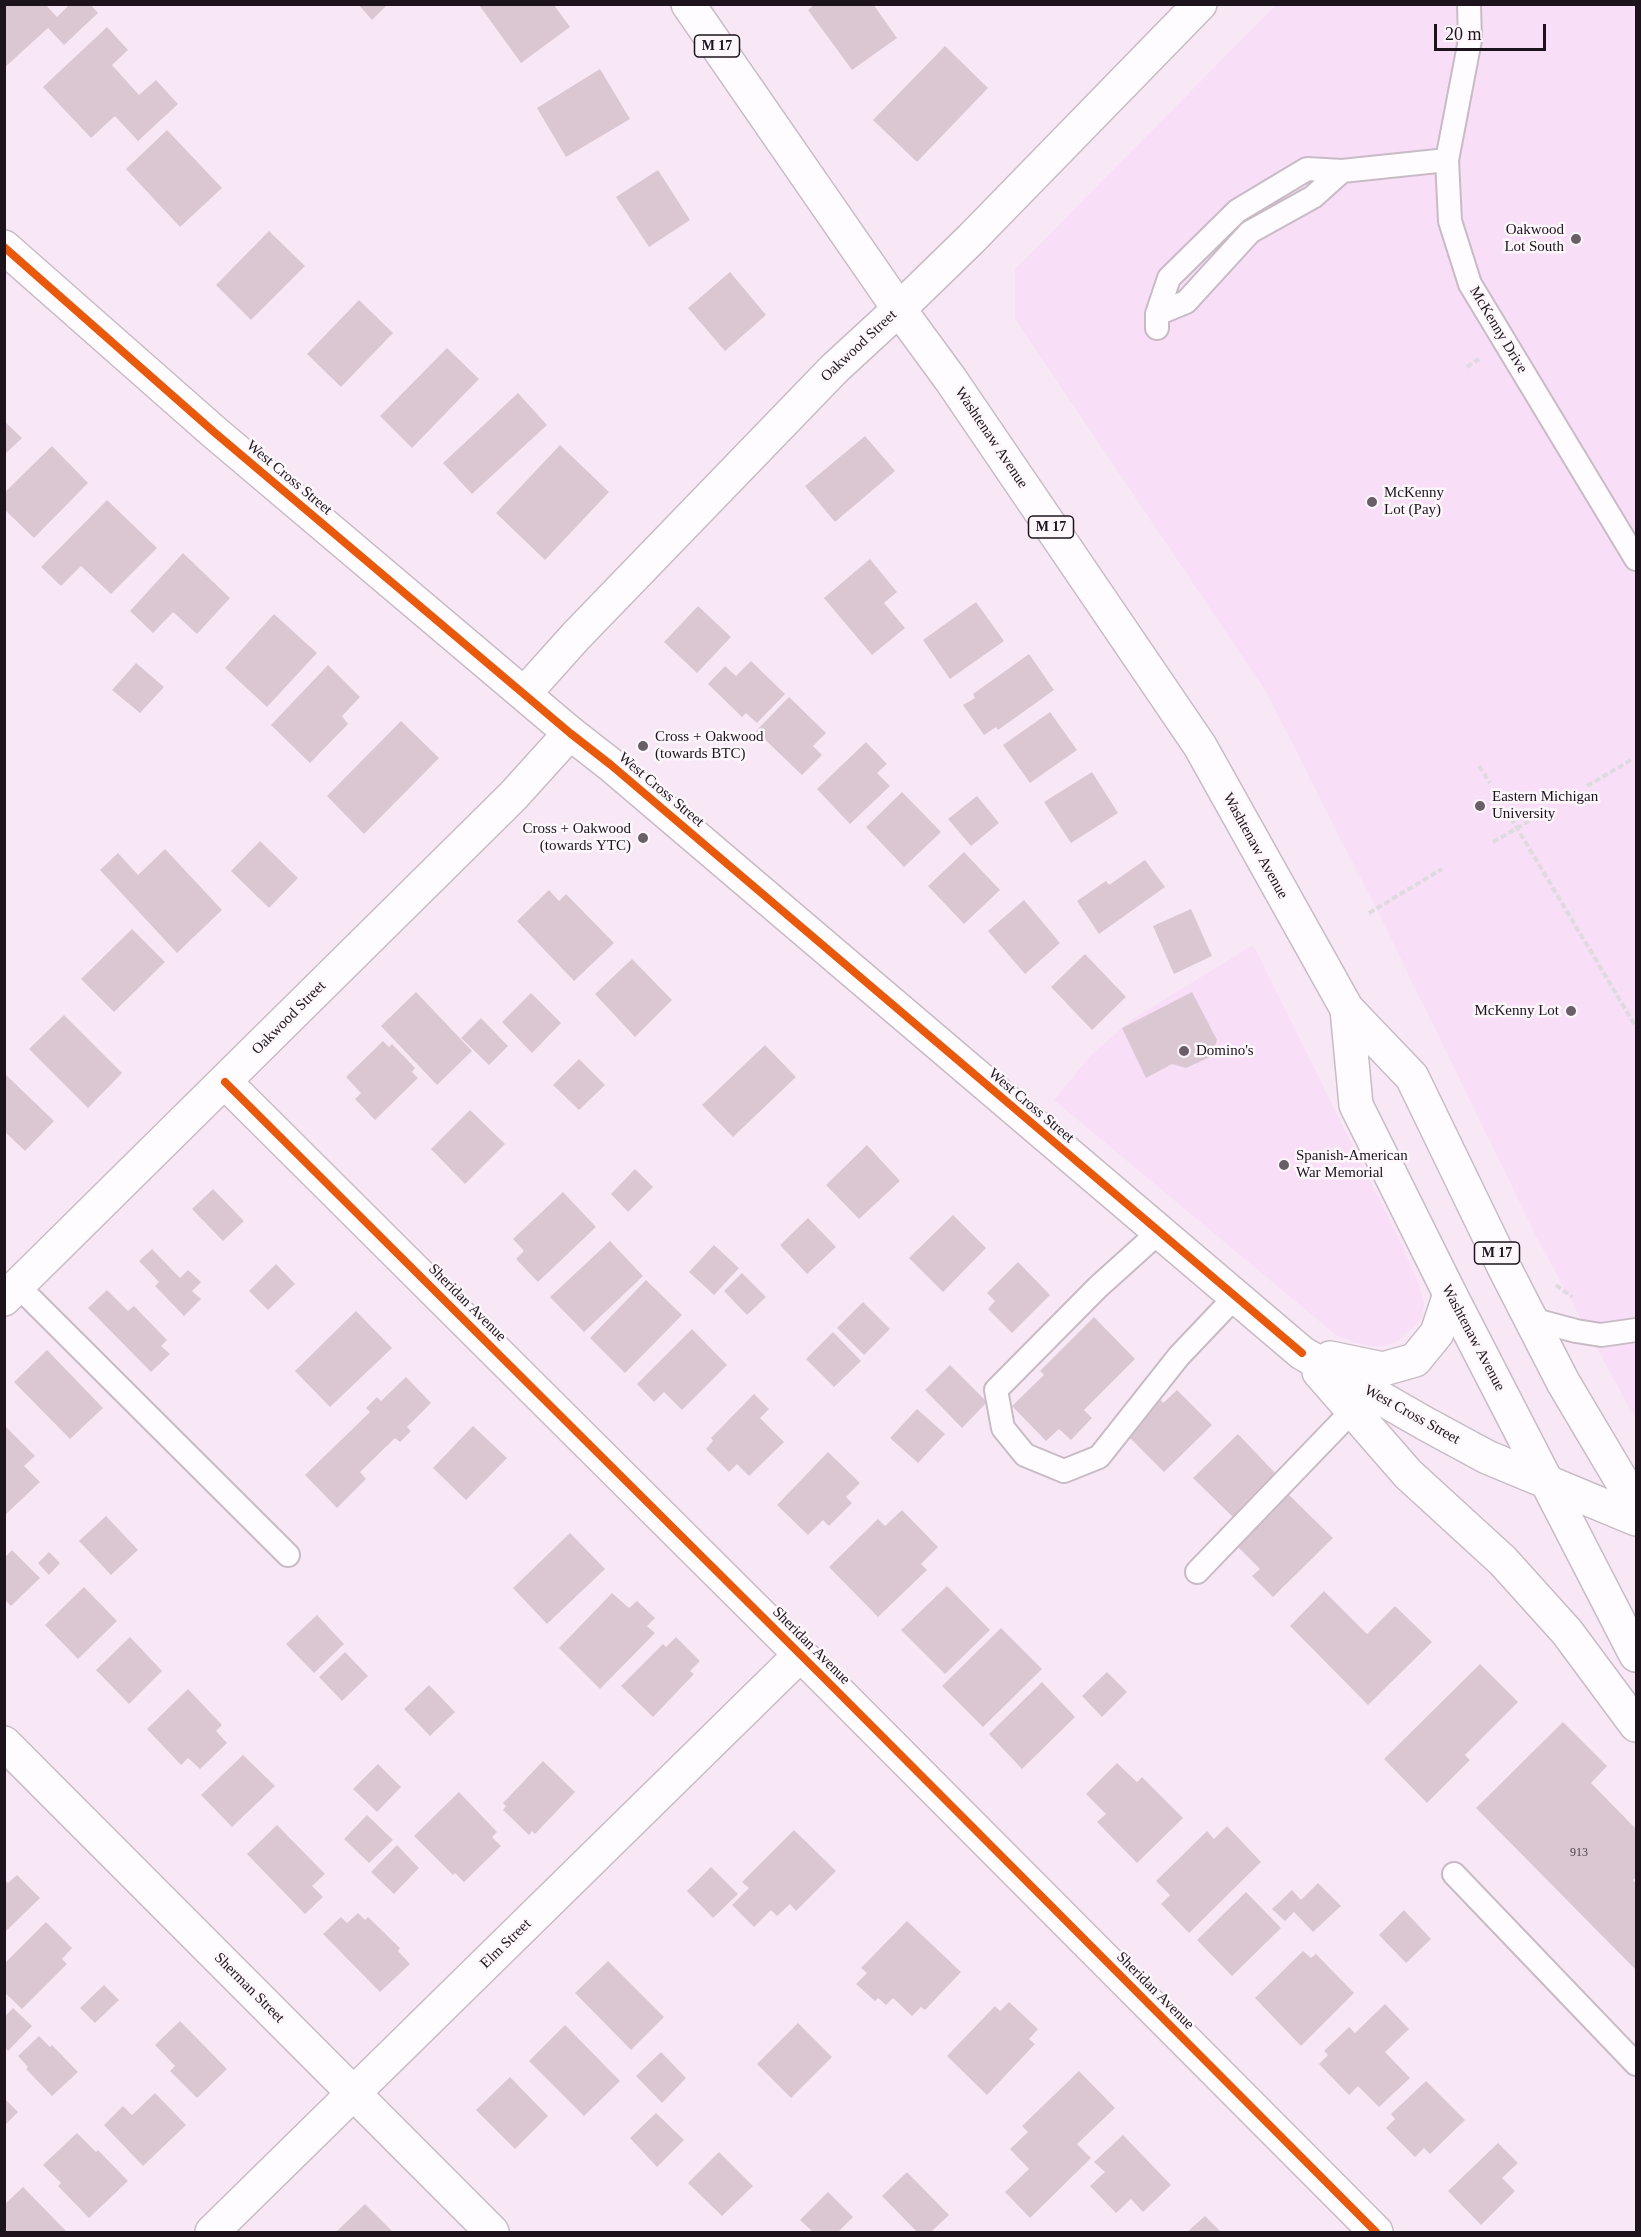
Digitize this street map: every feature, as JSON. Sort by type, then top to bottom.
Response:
[{"type":"main road","name":"Washtenaw Avenue","points":[[688,4],[899,309],[951,380],[1200,746],[1347,1009],[1412,1077],[1563,1382],[1636,1505]]},
{"type":"main road","name":"Oakwood Street","points":[[524,694],[576,636],[834,369],[899,309],[1200,4]]},
{"type":"main road","name":"West Cross Street","points":[[4,247],[214,432],[570,733],[611,765],[1302,1353],[1487,1457],[1636,1519]]},
{"type":"main road","name":"Oakwood Street","points":[[11,1293],[513,796],[570,733]]},
{"type":"main road","name":"Washtenaw Avenue","points":[[1347,1009],[1356,1105],[1450,1294],[1636,1655]]},
{"type":"main road","name":"Sheridan Avenue","points":[[225,1082],[1376,2232]]},
{"type":"main road","points":[[1302,1353],[1383,1369],[1415,1360],[1437,1334],[1450,1294]]},
{"type":"main road","points":[[1302,1353],[1408,1474],[1503,1561],[1567,1632],[1636,1725]]},
{"type":"main road","name":"Elm Street","points":[[212,2232],[800,1655]]},
{"type":"main road","name":"Sherman Street","points":[[4,1743],[492,2232]]},
{"type":"lane","name":"McKenny Drive","points":[[1469,4],[1470,40],[1447,160],[1450,220],[1470,284],[1636,559]]},
{"type":"lane","points":[[1157,321],[1169,278],[1237,211],[1307,169],[1342,171],[1447,160]]},
{"type":"lane","points":[[1159,1232],[1098,1287],[996,1390],[1003,1428],[1025,1455],[1064,1471],[1099,1457],[1179,1356],[1235,1297]]},
{"type":"lane","points":[[11,1293],[288,1555]]},
{"type":"lane","points":[[1531,1319],[1601,1335],[1636,1330]]},
{"type":"lane","points":[[1197,1572],[1353,1410]]},
{"type":"lane","points":[[1454,1875],[1636,2064]]},
{"type":"path","points":[[1467,367],[1476,361]]},
{"type":"path","points":[[1587,786],[1631,760]]},
{"type":"path","points":[[1479,766],[1490,783]]},
{"type":"path","points":[[1493,842],[1548,810]]},
{"type":"path","points":[[1511,818],[1636,1027]]},
{"type":"path","points":[[1369,913],[1442,869]]},
{"type":"shaded area","name":"Eastern Michigan University","points":[[1276,5],[1636,5],[1636,1420],[1537,1238],[1383,922],[1265,690],[1015,319],[1015,269]]},
{"type":"shaded area","points":[[1253,945],[1402,1245],[1420,1287],[1424,1304],[1422,1318],[1398,1341],[1384,1346],[1370,1346],[1336,1335],[1054,1100],[1091,1055],[1131,1020]]},
{"type":"building","points":[[4,4],[45,4],[57,17],[70,4],[90,4],[98,13],[64,45],[48,28],[4,68]]},
{"type":"building","points":[[358,4],[388,4],[372,20]]},
{"type":"building","points":[[815,4],[873,4],[897,38],[852,70],[808,10]]},
{"type":"building","points":[[479,5],[554,5],[570,27],[521,63]]},
{"type":"building","points":[[107,27],[128,50],[112,65],[139,95],[156,80],[178,104],[138,141],[115,116],[91,138],[43,87]]},
{"type":"building","points":[[945,46],[988,88],[917,162],[873,120]]},
{"type":"building","points":[[600,69],[630,119],[566,157],[537,108]]},
{"type":"building","points":[[167,130],[222,188],[180,227],[126,169]]},
{"type":"building","points":[[658,170],[690,220],[649,247],[616,197]]},
{"type":"building","points":[[269,231],[305,266],[251,320],[216,285]]},
{"type":"building","points":[[730,272],[766,315],[725,351],[688,308]]},
{"type":"building","points":[[359,300],[393,333],[341,387],[307,354]]},
{"type":"building","points":[[447,348],[479,379],[412,448],[380,416]]},
{"type":"building","points":[[518,393],[547,425],[472,494],[443,463]]},
{"type":"building","points":[[4,421],[22,438],[4,455]]},
{"type":"building","points":[[865,436],[895,471],[835,522],[805,486]]},
{"type":"building","points":[[560,445],[609,492],[545,560],[496,513]]},
{"type":"building","points":[[52,446],[88,483],[34,538],[4,509],[4,493]]},
{"type":"building","points":[[107,500],[157,548],[111,594],[81,566],[61,586],[41,567]]},
{"type":"building","points":[[183,553],[230,598],[197,634],[173,612],[153,633],[130,611]]},
{"type":"building","points":[[870,559],[897,592],[884,603],[905,628],[872,655],[824,598]]},
{"type":"building","points":[[976,602],[1004,641],[950,679],[923,640]]},
{"type":"building","points":[[698,606],[731,637],[697,673],[664,642]]},
{"type":"building","points":[[274,614],[317,653],[267,707],[225,668]]},
{"type":"building","points":[[1029,654],[1054,690],[998,730],[996,727],[984,735],[963,705],[975,698],[973,694]]},
{"type":"building","points":[[751,661],[785,694],[757,723],[746,713],[742,717],[708,684],[725,666],[736,676]]},
{"type":"building","points":[[136,663],[164,687],[140,713],[112,690]]},
{"type":"building","points":[[328,665],[360,697],[342,716],[348,724],[310,763],[271,725]]},
{"type":"building","points":[[789,697],[826,733],[813,746],[822,755],[802,775],[756,731]]},
{"type":"building","points":[[1050,712],[1077,750],[1030,783],[1003,745]]},
{"type":"building","points":[[401,721],[439,758],[364,834],[327,796]]},
{"type":"building","points":[[866,742],[887,764],[877,773],[890,786],[850,824],[817,789]]},
{"type":"building","points":[[1092,772],[1118,813],[1071,843],[1044,802]]},
{"type":"building","points":[[902,792],[941,832],[904,867],[866,827]]},
{"type":"building","points":[[977,796],[999,823],[971,846],[948,819]]},
{"type":"building","points":[[260,841],[298,878],[269,908],[231,871]]},
{"type":"building","points":[[165,849],[222,910],[177,953],[100,870],[118,853],[138,875]]},
{"type":"building","points":[[964,852],[1000,890],[964,924],[928,886]]},
{"type":"building","points":[[1145,860],[1165,887],[1099,934],[1077,901],[1106,881],[1109,885]]},
{"type":"building","points":[[549,890],[559,901],[566,894],[614,943],[574,981],[517,921]]},
{"type":"building","points":[[1024,900],[1060,943],[1025,974],[988,931]]},
{"type":"building","points":[[1191,909],[1212,956],[1174,974],[1153,926]]},
{"type":"building","points":[[132,929],[165,962],[114,1012],[81,979]]},
{"type":"building","points":[[1085,954],[1126,997],[1092,1030],[1051,987]]},
{"type":"building","points":[[632,959],[672,1000],[635,1037],[595,994]]},
{"type":"building","points":[[416,992],[472,1051],[437,1085],[381,1026]]},
{"type":"building","points":[[1192,992],[1217,1040],[1212,1056],[1186,1068],[1172,1064],[1146,1078],[1122,1028]]},
{"type":"building","points":[[531,993],[561,1023],[532,1053],[502,1022]]},
{"type":"building","points":[[64,1015],[122,1073],[88,1108],[29,1049]]},
{"type":"building","points":[[481,1018],[508,1046],[489,1065],[461,1038]]},
{"type":"building","points":[[383,1041],[389,1047],[392,1044],[415,1068],[412,1072],[418,1078],[375,1120],[355,1099],[361,1093],[346,1077]]},
{"type":"building","points":[[765,1045],[796,1077],[733,1137],[702,1105]]},
{"type":"building","points":[[579,1059],[605,1085],[579,1110],[553,1085]]},
{"type":"building","points":[[4,1073],[54,1121],[25,1151],[4,1131]]},
{"type":"building","points":[[470,1110],[505,1144],[465,1184],[431,1149]]},
{"type":"building","points":[[867,1145],[900,1181],[859,1219],[826,1185]]},
{"type":"building","points":[[635,1169],[653,1187],[628,1212],[611,1194]]},
{"type":"building","points":[[213,1189],[244,1221],[223,1241],[192,1209]]},
{"type":"building","points":[[563,1192],[596,1227],[538,1282],[516,1259],[524,1251],[513,1239]]},
{"type":"building","points":[[953,1215],[986,1248],[943,1292],[909,1258]]},
{"type":"building","points":[[808,1218],[836,1247],[807,1274],[780,1245]]},
{"type":"building","points":[[610,1241],[643,1276],[584,1332],[550,1297]]},
{"type":"building","points":[[714,1245],[739,1268],[714,1295],[689,1272]]},
{"type":"building","points":[[152,1249],[180,1278],[188,1270],[201,1282],[192,1291],[201,1299],[184,1316],[155,1286],[159,1282],[139,1261]]},
{"type":"building","points":[[1018,1262],[1050,1295],[1012,1333],[988,1309],[995,1301],[987,1293]]},
{"type":"building","points":[[276,1264],[295,1284],[268,1310],[249,1291]]},
{"type":"building","points":[[742,1273],[766,1297],[747,1315],[724,1291]]},
{"type":"building","points":[[646,1280],[682,1315],[625,1373],[590,1338]]},
{"type":"building","points":[[107,1290],[128,1311],[134,1306],[167,1340],[161,1346],[170,1354],[151,1372],[88,1308]]},
{"type":"building","points":[[863,1302],[890,1329],[864,1355],[837,1328]]},
{"type":"building","points":[[356,1311],[392,1348],[330,1407],[295,1371]]},
{"type":"building","points":[[1094,1317],[1135,1359],[1084,1410],[1092,1418],[1071,1440],[1059,1429],[1046,1441],[1012,1406],[1044,1375],[1040,1371]]},
{"type":"building","points":[[692,1329],[727,1365],[682,1410],[664,1392],[654,1402],[637,1384]]},
{"type":"building","points":[[833,1332],[861,1361],[834,1387],[806,1359]]},
{"type":"building","points":[[47,1350],[103,1408],[70,1439],[14,1382]]},
{"type":"building","points":[[950,1365],[987,1402],[962,1428],[925,1390]]},
{"type":"building","points":[[406,1377],[431,1403],[407,1427],[411,1431],[400,1442],[395,1438],[360,1472],[366,1479],[337,1508],[305,1475],[370,1412],[366,1408],[377,1397],[381,1401]]},
{"type":"building","points":[[1177,1390],[1212,1425],[1164,1472],[1129,1437],[1141,1425],[1138,1422],[1161,1400],[1163,1403]]},
{"type":"building","points":[[754,1394],[769,1409],[760,1418],[784,1442],[749,1476],[737,1464],[729,1472],[706,1449],[713,1441],[711,1438]]},
{"type":"building","points":[[917,1409],[945,1434],[918,1463],[890,1438]]},
{"type":"building","points":[[4,1425],[35,1456],[24,1466],[40,1482],[4,1516]]},
{"type":"building","points":[[473,1426],[507,1458],[466,1500],[433,1468]]},
{"type":"building","points":[[1238,1434],[1278,1476],[1235,1519],[1193,1478]]},
{"type":"building","points":[[828,1452],[860,1483],[846,1497],[852,1503],[829,1526],[823,1520],[808,1535],[777,1505]]},
{"type":"building","points":[[1286,1492],[1333,1538],[1273,1597],[1252,1576],[1260,1569],[1234,1543]]},
{"type":"building","points":[[902,1510],[938,1547],[921,1564],[927,1570],[878,1617],[829,1567],[878,1519],[885,1526]]},
{"type":"building","points":[[106,1516],[138,1550],[111,1575],[79,1541]]},
{"type":"building","points":[[570,1533],[605,1569],[547,1624],[513,1588]]},
{"type":"building","points":[[12,1550],[40,1578],[11,1606],[5,1600],[5,1557]]},
{"type":"building","points":[[49,1552],[60,1563],[49,1575],[38,1563]]},
{"type":"building","points":[[947,1586],[990,1630],[945,1674],[901,1630]]},
{"type":"building","points":[[84,1587],[117,1621],[78,1659],[45,1625]]},
{"type":"building","points":[[1324,1591],[1367,1634],[1395,1606],[1432,1642],[1368,1705],[1290,1626]]},
{"type":"building","points":[[612,1593],[629,1608],[637,1601],[655,1618],[647,1626],[655,1633],[600,1689],[559,1648]]},
{"type":"building","points":[[317,1615],[344,1644],[314,1673],[286,1644]]},
{"type":"building","points":[[1001,1628],[1042,1669],[983,1727],[942,1686]]},
{"type":"building","points":[[130,1637],[162,1671],[129,1704],[96,1670]]},
{"type":"building","points":[[676,1637],[700,1661],[690,1671],[694,1674],[653,1717],[621,1686],[663,1644],[666,1647]]},
{"type":"building","points":[[345,1652],[368,1676],[342,1701],[319,1677]]},
{"type":"building","points":[[1480,1664],[1518,1702],[1465,1755],[1470,1760],[1427,1803],[1384,1759]]},
{"type":"building","points":[[1107,1672],[1127,1692],[1102,1717],[1082,1696]]},
{"type":"building","points":[[1042,1682],[1075,1717],[1022,1769],[989,1734]]},
{"type":"building","points":[[429,1685],[455,1712],[430,1736],[404,1709]]},
{"type":"building","points":[[188,1689],[222,1725],[216,1731],[227,1743],[200,1769],[188,1758],[181,1765],[147,1729]]},
{"type":"building","points":[[1563,1722],[1607,1766],[1591,1783],[1636,1829],[1636,1877],[1633,1880],[1636,1884],[1636,1970],[1476,1808]]},
{"type":"building","points":[[243,1755],[275,1786],[232,1827],[201,1795]]},
{"type":"building","points":[[543,1761],[575,1792],[535,1834],[532,1831],[529,1835],[503,1810],[506,1806],[503,1803]]},
{"type":"building","points":[[1117,1763],[1137,1782],[1142,1777],[1183,1818],[1137,1863],[1097,1822],[1106,1814],[1086,1794]]},
{"type":"building","points":[[378,1764],[401,1787],[377,1812],[353,1789]]},
{"type":"building","points":[[459,1792],[497,1832],[492,1837],[501,1846],[464,1882],[455,1873],[453,1875],[414,1836]]},
{"type":"building","points":[[367,1815],[393,1840],[369,1863],[344,1839]]},
{"type":"building","points":[[277,1825],[325,1874],[312,1886],[323,1897],[305,1914],[247,1854]]},
{"type":"building","points":[[1227,1826],[1261,1862],[1189,1933],[1161,1904],[1170,1895],[1156,1881],[1207,1831],[1214,1839]]},
{"type":"building","points":[[794,1830],[836,1871],[796,1911],[790,1904],[777,1916],[771,1910],[754,1927],[732,1905],[749,1888],[742,1882]]},
{"type":"building","points":[[397,1845],[419,1868],[394,1894],[371,1872]]},
{"type":"building","points":[[711,1867],[738,1894],[713,1918],[687,1891]]},
{"type":"building","points":[[17,1875],[40,1898],[4,1933],[4,1880],[8,1883]]},
{"type":"building","points":[[1318,1883],[1341,1906],[1313,1932],[1294,1912],[1285,1921],[1272,1909],[1292,1890],[1301,1900]]},
{"type":"building","points":[[1246,1892],[1281,1928],[1232,1976],[1197,1940]]},
{"type":"building","points":[[1404,1910],[1431,1939],[1406,1963],[1379,1935]]},
{"type":"building","points":[[358,1913],[365,1920],[368,1917],[400,1948],[398,1951],[410,1964],[380,1992],[323,1934],[341,1917],[347,1923]]},
{"type":"building","points":[[907,1921],[961,1972],[925,2010],[921,2007],[912,2016],[893,1998],[886,2005],[878,1998],[875,2001],[856,1984],[867,1973],[861,1968]]},
{"type":"building","points":[[46,1922],[72,1948],[62,1959],[67,1964],[22,2009],[4,1992],[4,1964]]},
{"type":"building","points":[[1303,1951],[1311,1958],[1316,1954],[1354,1993],[1301,2046],[1255,1998]]},
{"type":"building","points":[[608,1961],[664,2017],[631,2050],[575,1993]]},
{"type":"building","points":[[104,1985],[119,2000],[95,2023],[80,2008]]},
{"type":"building","points":[[1009,2002],[1038,2029],[1029,2039],[1035,2044],[987,2095],[947,2056],[995,2006],[1000,2011]]},
{"type":"building","points":[[1385,2004],[1409,2029],[1385,2052],[1410,2078],[1379,2107],[1358,2086],[1349,2095],[1319,2064],[1328,2055],[1324,2051],[1349,2027],[1355,2033]]},
{"type":"building","points":[[13,2008],[32,2026],[8,2051],[4,2047],[4,2017]]},
{"type":"building","points":[[180,2021],[227,2069],[197,2098],[170,2071],[175,2066],[155,2045]]},
{"type":"building","points":[[798,2023],[832,2057],[791,2098],[757,2064]]},
{"type":"building","points":[[565,2025],[620,2081],[584,2116],[529,2061]]},
{"type":"building","points":[[39,2036],[50,2047],[52,2045],[78,2072],[52,2096],[26,2069],[28,2067],[18,2056]]},
{"type":"building","points":[[661,2052],[686,2078],[662,2103],[636,2076]]},
{"type":"building","points":[[1079,2071],[1115,2108],[1077,2144],[1091,2158],[1030,2218],[1005,2192],[1029,2169],[1010,2149],[1028,2132],[1022,2126]]},
{"type":"building","points":[[510,2077],[548,2116],[515,2149],[476,2110]]},
{"type":"building","points":[[1426,2081],[1465,2120],[1430,2154],[1424,2148],[1415,2157],[1386,2128],[1395,2119],[1391,2114]]},
{"type":"building","points":[[155,2093],[186,2125],[143,2166],[104,2125],[123,2106],[132,2115]]},
{"type":"building","points":[[4,2098],[18,2112],[4,2126]]},
{"type":"building","points":[[656,2113],[684,2140],[657,2167],[630,2138]]},
{"type":"building","points":[[77,2133],[96,2152],[98,2150],[128,2181],[89,2218],[58,2186],[61,2183],[43,2165]]},
{"type":"building","points":[[1123,2135],[1171,2185],[1143,2212],[1131,2199],[1116,2213],[1090,2186],[1105,2172],[1094,2162]]},
{"type":"building","points":[[1498,2143],[1518,2163],[1502,2178],[1515,2191],[1481,2225],[1448,2191]]},
{"type":"building","points":[[719,2152],[753,2186],[722,2216],[688,2183]]},
{"type":"building","points":[[907,2172],[949,2215],[931,2232],[917,2232],[882,2196]]},
{"type":"building","points":[[23,2187],[67,2232],[4,2232],[4,2205]]},
{"type":"building","points":[[828,2192],[853,2217],[838,2232],[813,2232],[800,2220]]},
{"type":"building","points":[[365,2204],[393,2232],[336,2232]]},
{"type":"building","points":[[1205,2216],[1221,2232],[1187,2232]]},
{"type":"cycle path","points":[[4,247],[214,432],[570,733],[611,765],[1302,1353]]},
{"type":"cycle path","points":[[225,1082],[1376,2232]]},
{"type":"place","name":"Oakwood Lot South","points":[[1576,239]]},
{"type":"place","name":"McKenny Lot (Pay)","points":[[1372,502]]},
{"type":"place","name":"Cross + Oakwood (towards BTC)","points":[[643,746]]},
{"type":"place","name":"Eastern Michigan University","points":[[1480,806]]},
{"type":"place","name":"Cross + Oakwood (towards YTC)","points":[[643,838]]},
{"type":"place","name":"McKenny Lot","points":[[1571,1011]]},
{"type":"place","name":"Domino's","points":[[1184,1051]]},
{"type":"place","name":"Spanish-American War Memorial","points":[[1284,1165]]}]
